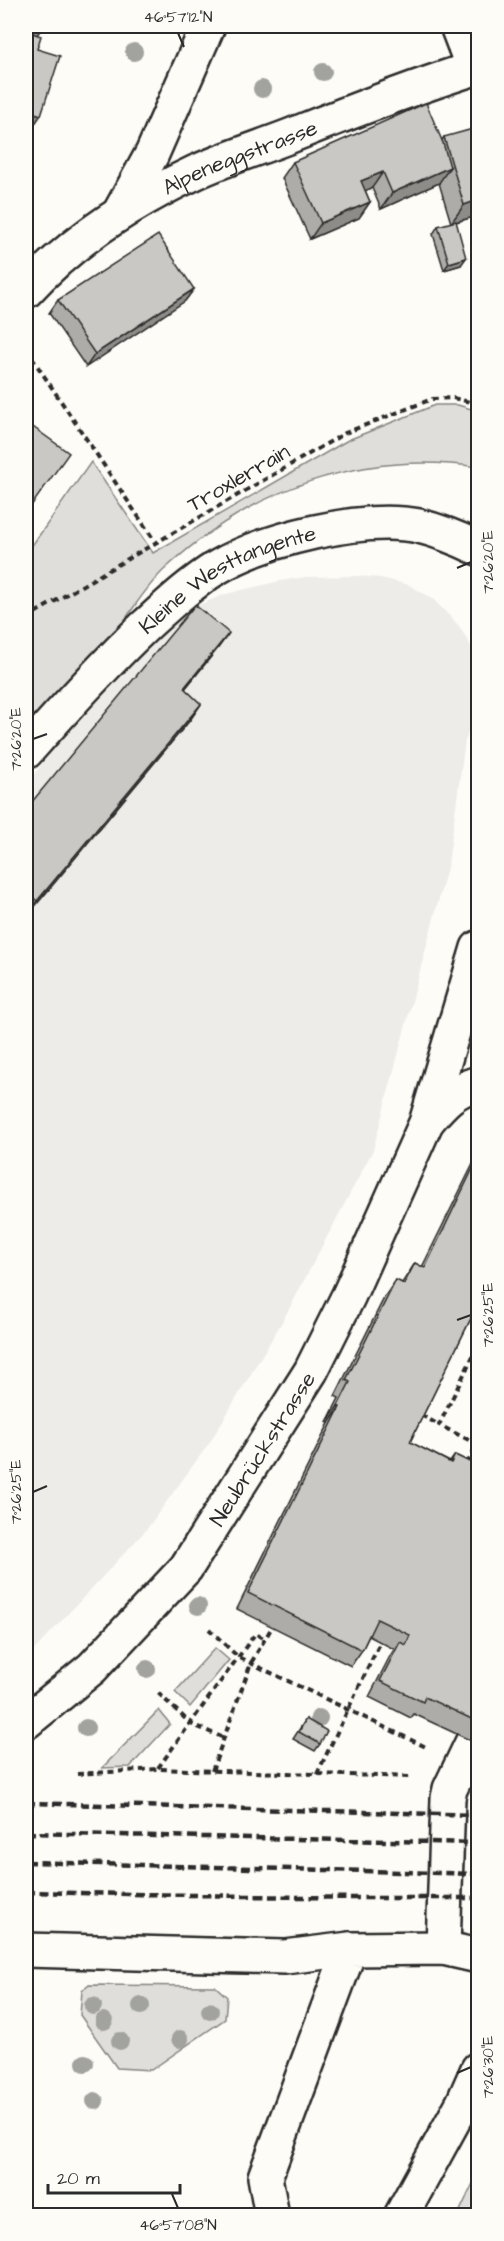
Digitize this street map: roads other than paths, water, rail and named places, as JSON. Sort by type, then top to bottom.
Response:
[{"type":"main road","points":[[120,212],[152,154],[208,26]]},
{"type":"main road","points":[[457,26],[476,68]]},
{"type":"main road","name":"Alpeneggstrasse","points":[[26,291],[61,257],[120,212],[198,171],[402,91],[476,68]]},
{"type":"main road","name":"Kleine Westtangente","points":[[26,752],[103,668],[161,612],[216,568],[249,553],[297,537],[345,527],[375,524],[417,526],[451,535],[478,548]]},
{"type":"main road","name":"Neubrückstrasse","points":[[26,1722],[92,1668],[186,1568],[312,1371],[349,1295],[426,1123],[478,948]]},
{"type":"main road","name":"Neubrückstrasse","points":[[426,1123],[446,1099],[478,1083]]},
{"type":"main road","points":[[443,1948],[448,1798],[463,1761]]},
{"type":"main road","points":[[26,1950],[285,1957],[350,1949],[443,1948],[478,1956]]},
{"type":"main road","points":[[272,2216],[265,2177],[350,1949]]},
{"type":"main road","points":[[401,2216],[463,2103],[478,2069]]},
{"type":"railway","points":[[26,1803],[478,1815]]},
{"type":"railway","points":[[26,1833],[478,1843]]},
{"type":"railway","points":[[26,1862],[478,1874]]},
{"type":"railway","points":[[26,1892],[478,1898]]}]
